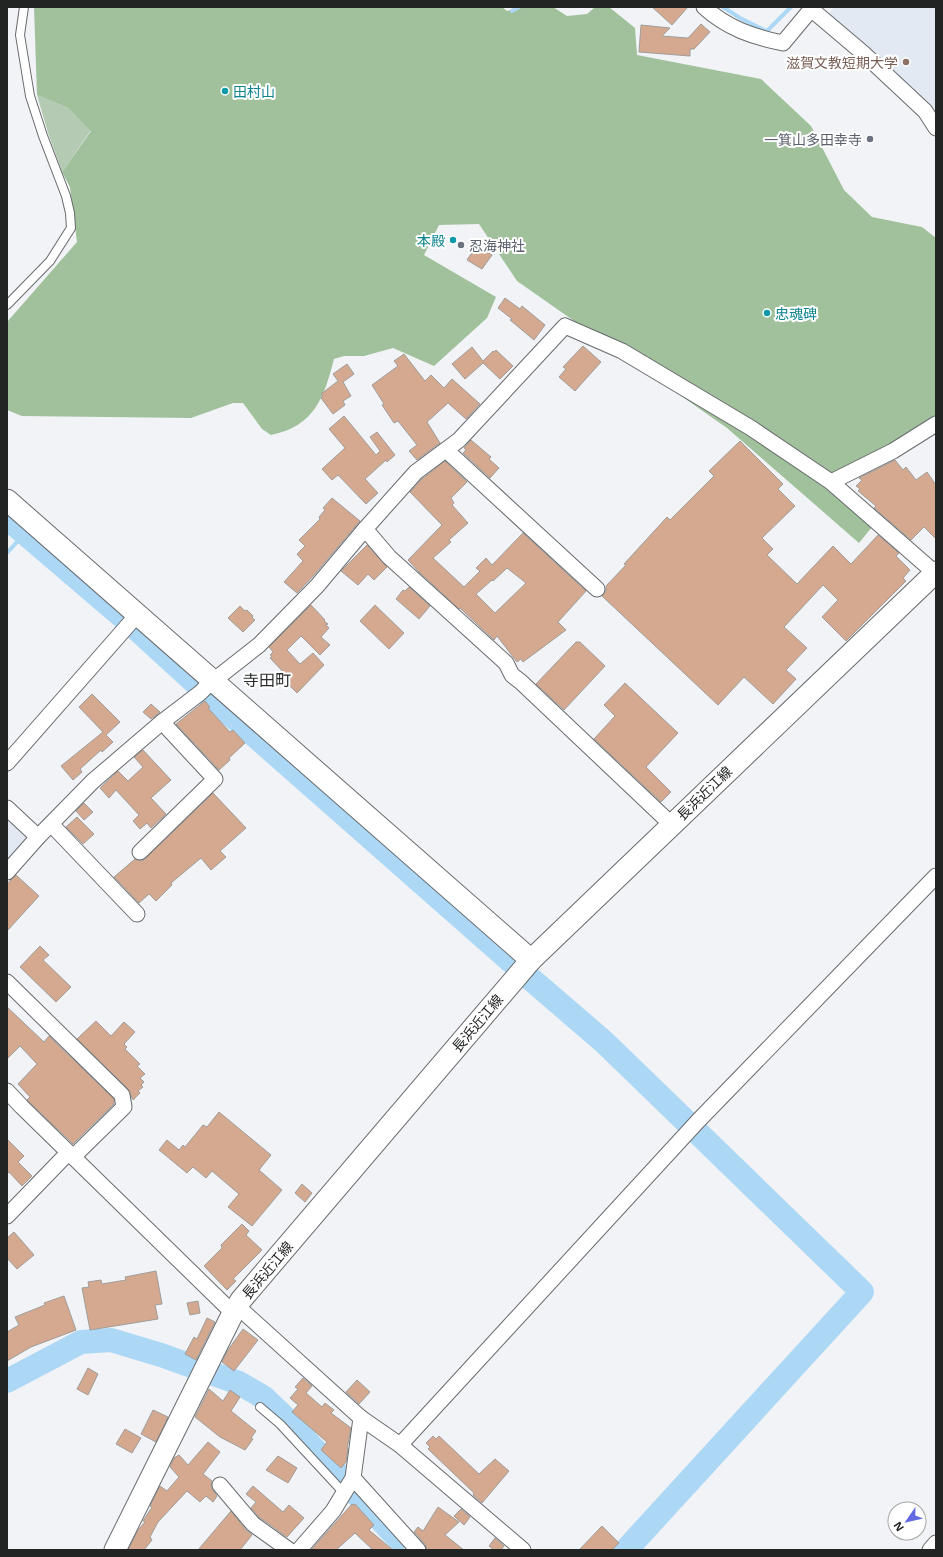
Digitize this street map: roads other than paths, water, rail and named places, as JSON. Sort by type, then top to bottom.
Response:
[{"type":"main road","points":[[7,500],[132,620],[207,686],[531,960]]},
{"type":"main road","name":"長浜近江線","points":[[115,1550],[235,1310],[531,960],[671,824],[936,572]]},
{"type":"street","points":[[704,7],[740,31],[759,38],[784,43],[812,8],[925,111],[936,128]]},
{"type":"street","points":[[7,872],[38,837],[93,781],[162,722],[264,639],[317,586],[416,472],[459,440],[565,326],[622,351],[751,428],[831,482],[936,572]]},
{"type":"street","points":[[831,482],[893,451],[936,424]]},
{"type":"street","points":[[446,450],[596,589]]},
{"type":"street","points":[[365,529],[390,557],[506,662],[512,675],[671,824]]},
{"type":"street","points":[[7,764],[132,620]]},
{"type":"street","points":[[140,852],[215,779],[162,722]]},
{"type":"street","points":[[7,808],[38,837]]},
{"type":"street","points":[[51,824],[137,914]]},
{"type":"street","points":[[400,1445],[691,1128],[936,876]]},
{"type":"street","points":[[7,982],[122,1096],[124,1107],[7,1216]]},
{"type":"street","points":[[7,1091],[71,1155],[235,1310],[361,1418],[400,1445],[523,1550]]},
{"type":"street","points":[[299,1550],[333,1511],[348,1485],[361,1418]]},
{"type":"street","points":[[220,1485],[254,1524],[289,1550]]},
{"type":"street","points":[[348,1485],[418,1550]]},
{"type":"street","points":[[930,1550],[936,1543]]},
{"type":"lane","points":[[7,305],[50,261],[71,228],[70,212],[66,196],[43,136],[30,96],[20,35],[24,7]]},
{"type":"lane","points":[[260,1407],[348,1485]]},
{"type":"waterway","points":[[512,11],[519,7]]},
{"type":"waterway","points":[[723,7],[740,18],[766,31],[791,7]]},
{"type":"waterway","points":[[7,518],[130,623],[212,698],[513,963]]},
{"type":"waterway","points":[[7,553],[25,533]]},
{"type":"waterway","points":[[532,980],[604,1042],[862,1292],[626,1550]]},
{"type":"waterway","points":[[7,1381],[81,1342],[111,1340],[161,1355],[239,1383],[263,1397],[280,1413],[398,1538]]},
{"type":"place","name":"滋賀文教短期大学","points":[[906,62]]},
{"type":"place","name":"田村山","points":[[225,91]]},
{"type":"place","name":"一箕山多田幸寺","points":[[870,139]]},
{"type":"place","name":"本殿","points":[[453,240]]},
{"type":"place","name":"忍海神社","points":[[461,245]]},
{"type":"place","name":"忠魂碑","points":[[767,313]]},
{"type":"district","name":"寺田町","points":[[267,680]]}]
